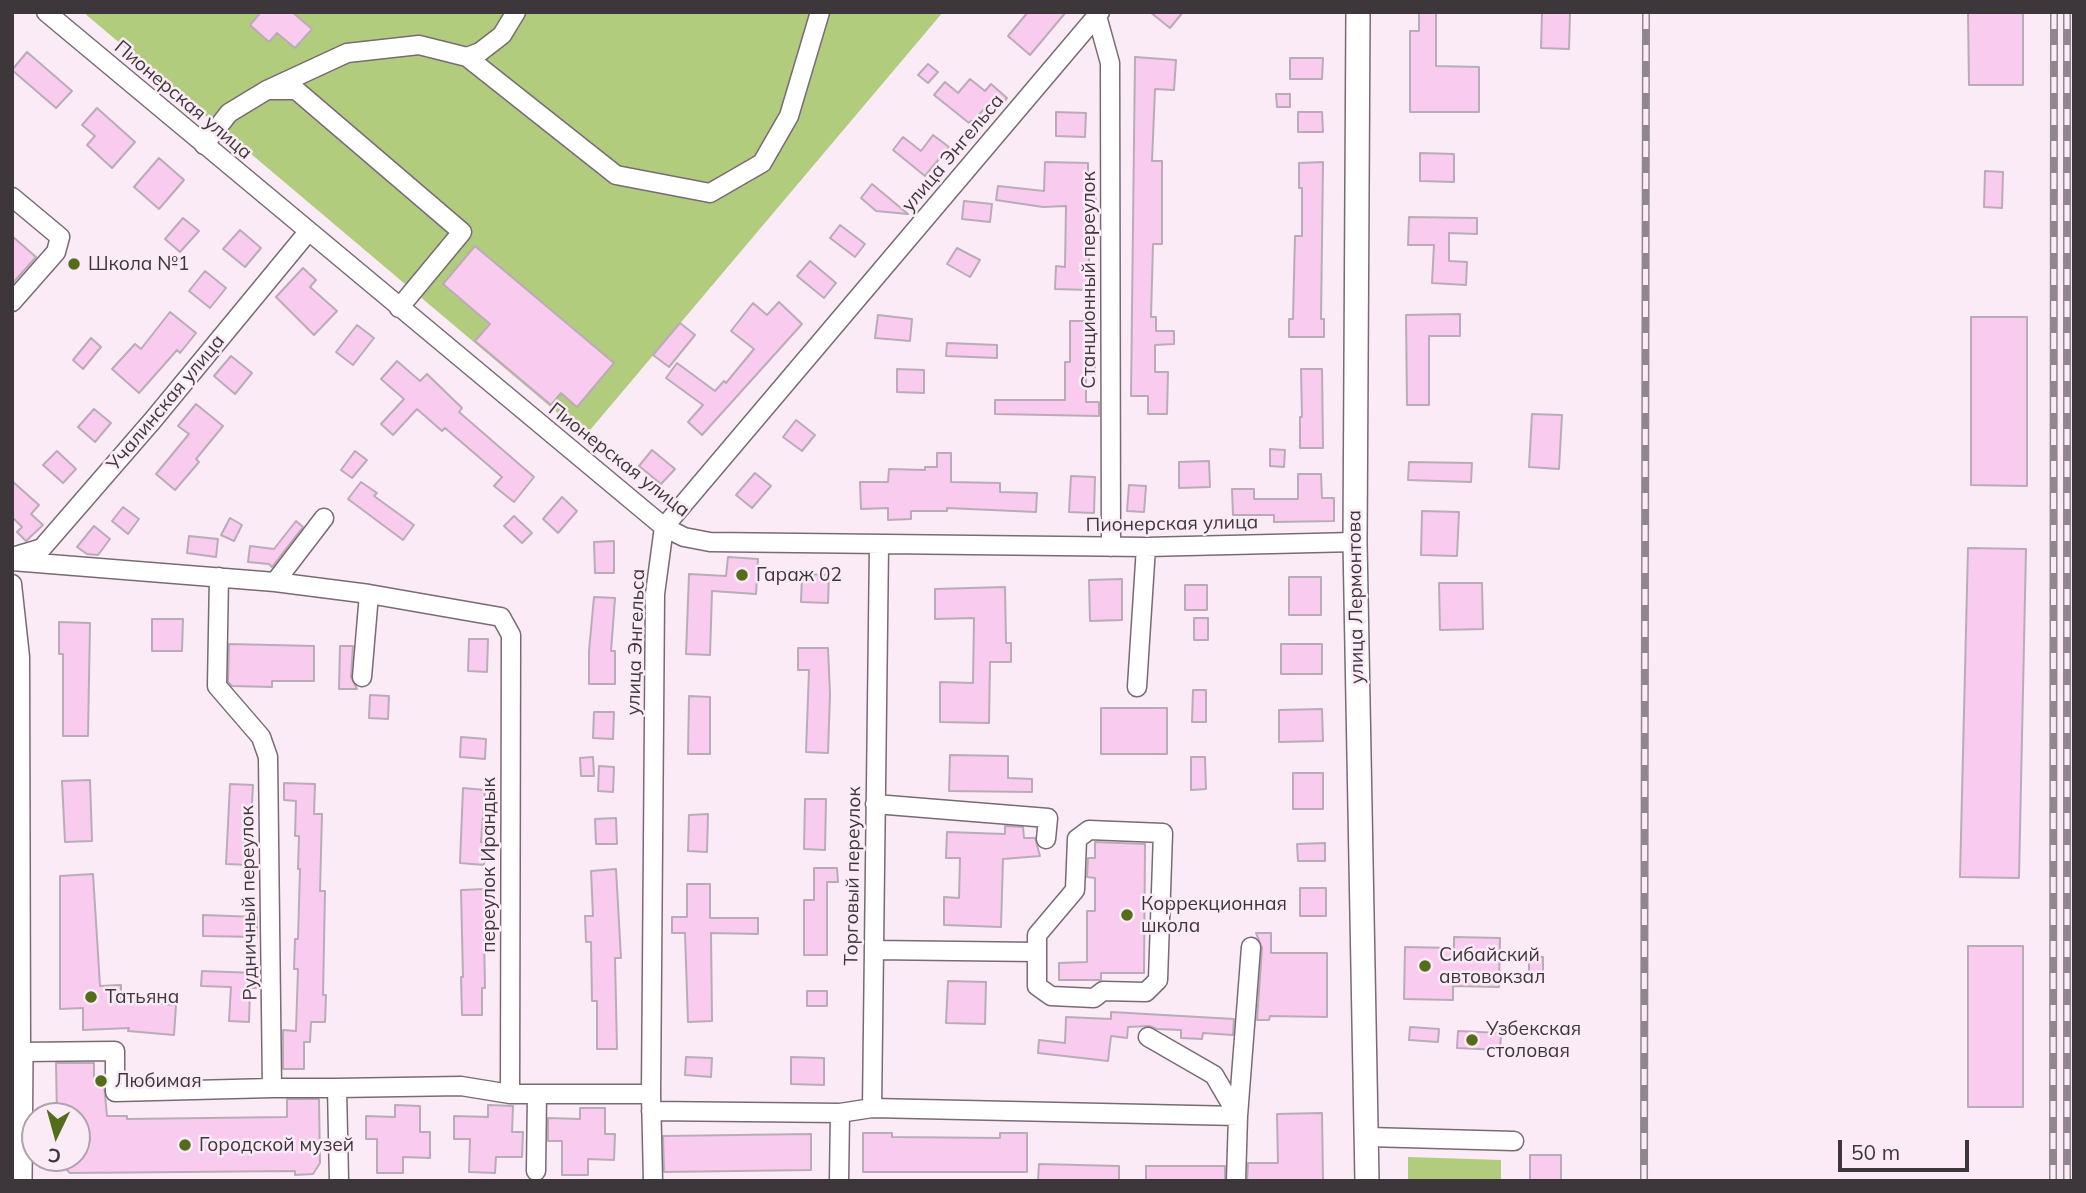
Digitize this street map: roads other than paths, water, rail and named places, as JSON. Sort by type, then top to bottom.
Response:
[{"type":"main road","name":"улица Лермонтова","points":[[1358,12],[1355,542],[1367,1181]]},
{"type":"main road","points":[[17,1052],[20,1181]]},
{"type":"main road","points":[[20,1152],[34,1181]]},
{"type":"street","name":"Пионерская улица","points":[[46,12],[664,527],[684,537],[710,542],[1111,547],[1355,542]]},
{"type":"street","points":[[467,57],[480,52],[502,35],[516,12]]},
{"type":"street","points":[[204,145],[229,113],[267,90],[347,53],[419,46],[467,57],[616,175],[710,193],[762,163],[789,116],[820,12]]},
{"type":"street","name":"улица Энгельса","points":[[653,1181],[651,1103],[655,594],[664,527],[1099,14]]},
{"type":"street","name":"Станционный переулок","points":[[1099,14],[1110,63],[1111,547]]},
{"type":"street","points":[[267,90],[296,90],[461,232],[399,308]]},
{"type":"street","points":[[12,197],[60,237],[57,252],[12,302]]},
{"type":"street","name":"Учалинская улица","points":[[12,559],[42,548],[153,421],[308,232]]},
{"type":"street","points":[[275,582],[324,518]]},
{"type":"street","name":"Торговый переулок","points":[[872,1108],[879,545]]},
{"type":"street","points":[[1137,687],[1146,547]]},
{"type":"street","points":[[12,559],[275,582],[369,594],[362,677]]},
{"type":"street","name":"Рудничный переулок","points":[[219,577],[217,686],[261,737],[268,757],[272,1088]]},
{"type":"street","points":[[12,584],[20,657],[17,1052],[116,1051],[115,1092],[461,1086],[510,1094],[841,1113],[872,1108],[1238,1116]]},
{"type":"street","name":"переулок Ирандык","points":[[369,594],[501,617],[510,635],[510,1094]]},
{"type":"street","points":[[875,804],[1048,818],[1046,839]]},
{"type":"street","points":[[1089,830],[1163,833],[1158,980],[1146,992],[1103,991],[1094,998],[1051,996],[1037,986],[1037,952],[1037,934],[1075,890],[1077,839],[1089,830]]},
{"type":"street","points":[[1236,1181],[1238,1116],[1251,947]]},
{"type":"street","points":[[874,950],[1037,952]]},
{"type":"street","points":[[1148,1037],[1214,1075],[1238,1116]]},
{"type":"street","points":[[337,1088],[340,1181]]},
{"type":"street","points":[[536,1171],[537,1094]]},
{"type":"street","points":[[839,1181],[841,1113]]},
{"type":"street","points":[[1367,1137],[1514,1141]]},
{"type":"railway","points":[[1644,1181],[1646,12]]},
{"type":"railway","points":[[2053,1181],[2054,12]]},
{"type":"railway","points":[[2067,12],[2067,1181]]},
{"type":"place","name":"Школа №1","points":[[74,264]]},
{"type":"place","name":"Гараж 02","points":[[742,575]]},
{"type":"place","name":"Коррекционная школа","points":[[1127,915]]},
{"type":"place","name":"Сибайский автовокзал","points":[[1425,966]]},
{"type":"place","name":"Татьяна","points":[[91,997]]},
{"type":"place","name":"Узбекская столовая","points":[[1472,1040]]},
{"type":"place","name":"Любимая","points":[[101,1081]]},
{"type":"place","name":"Городской музей","points":[[185,1145]]}]
